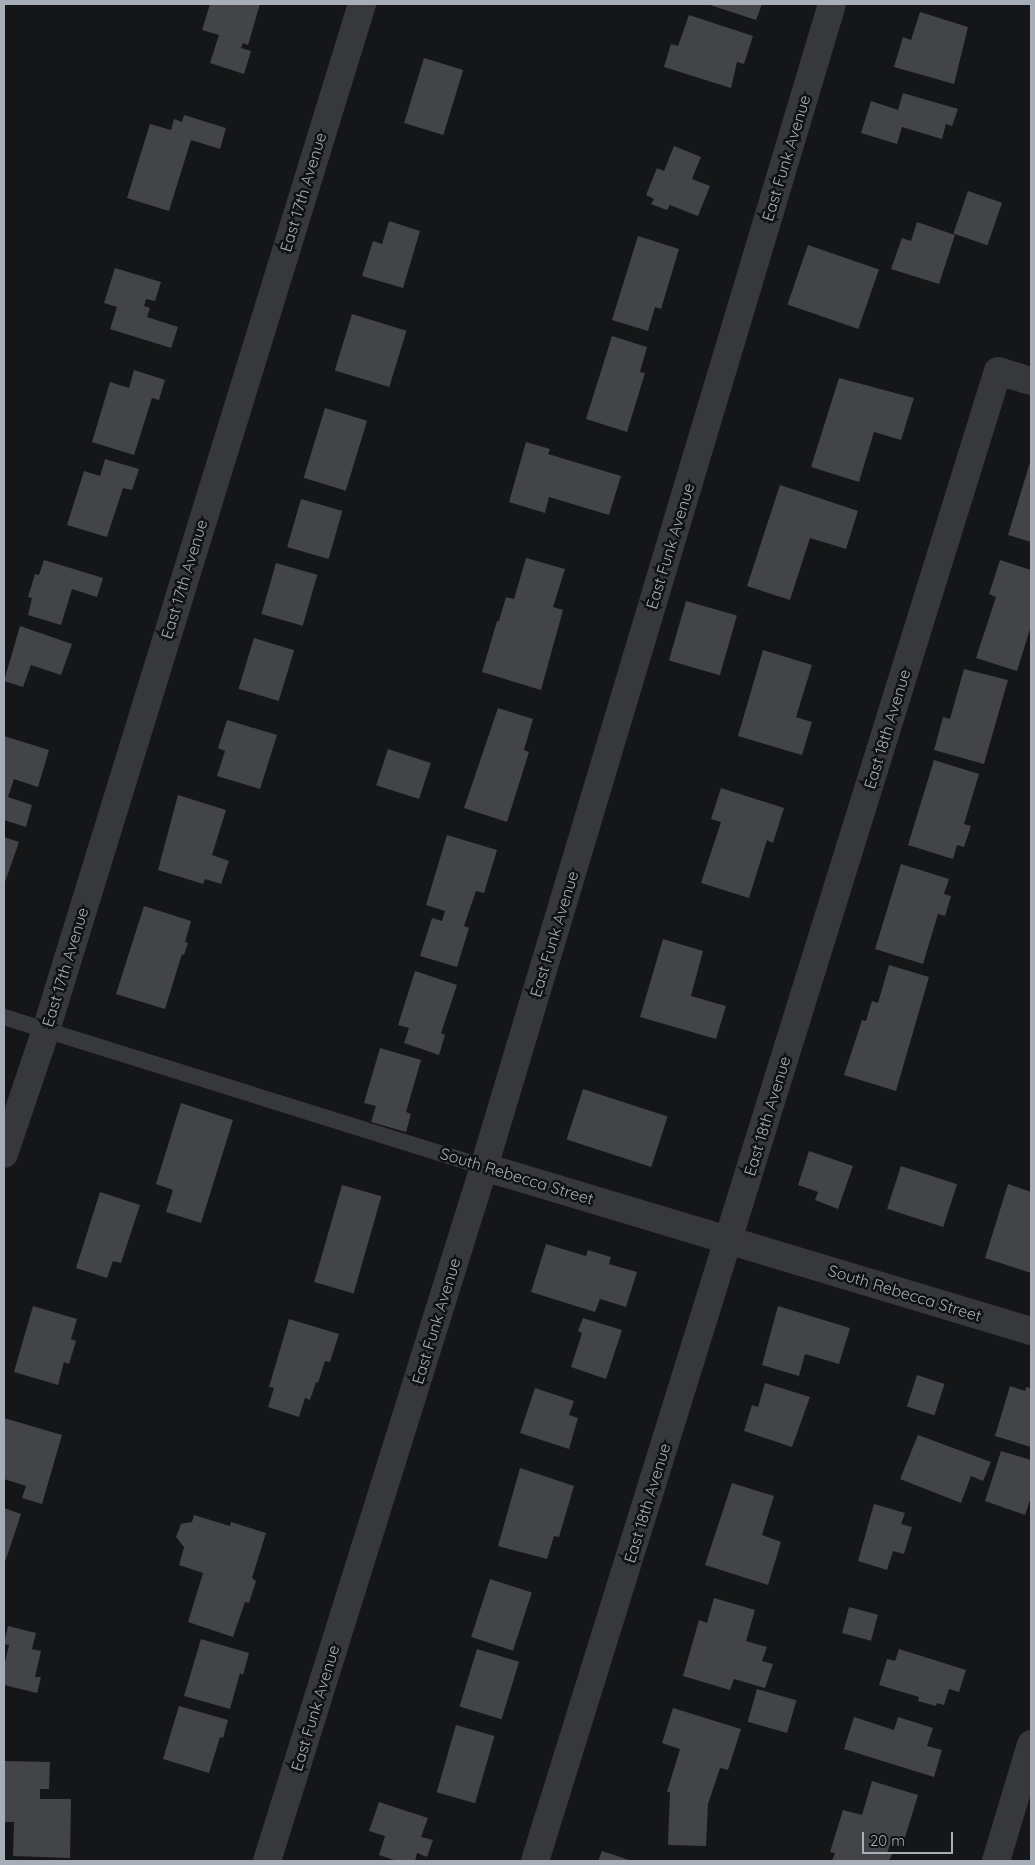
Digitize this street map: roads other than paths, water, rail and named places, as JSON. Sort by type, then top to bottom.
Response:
[{"type":"street","name":"East 17th Avenue","points":[[4,1154],[46,1030],[362,4]]},
{"type":"street","name":"East Funk Avenue","points":[[267,1861],[484,1167],[832,4]]},
{"type":"street","name":"East 18th Avenue","points":[[536,1861],[998,371],[1031,381]]},
{"type":"street","name":"South Rebecca Street","points":[[484,1167],[1031,1331]]},
{"type":"street","points":[[996,1861],[1031,1744]]},
{"type":"lane","name":"South Rebecca Street","points":[[4,1017],[484,1167]]}]
